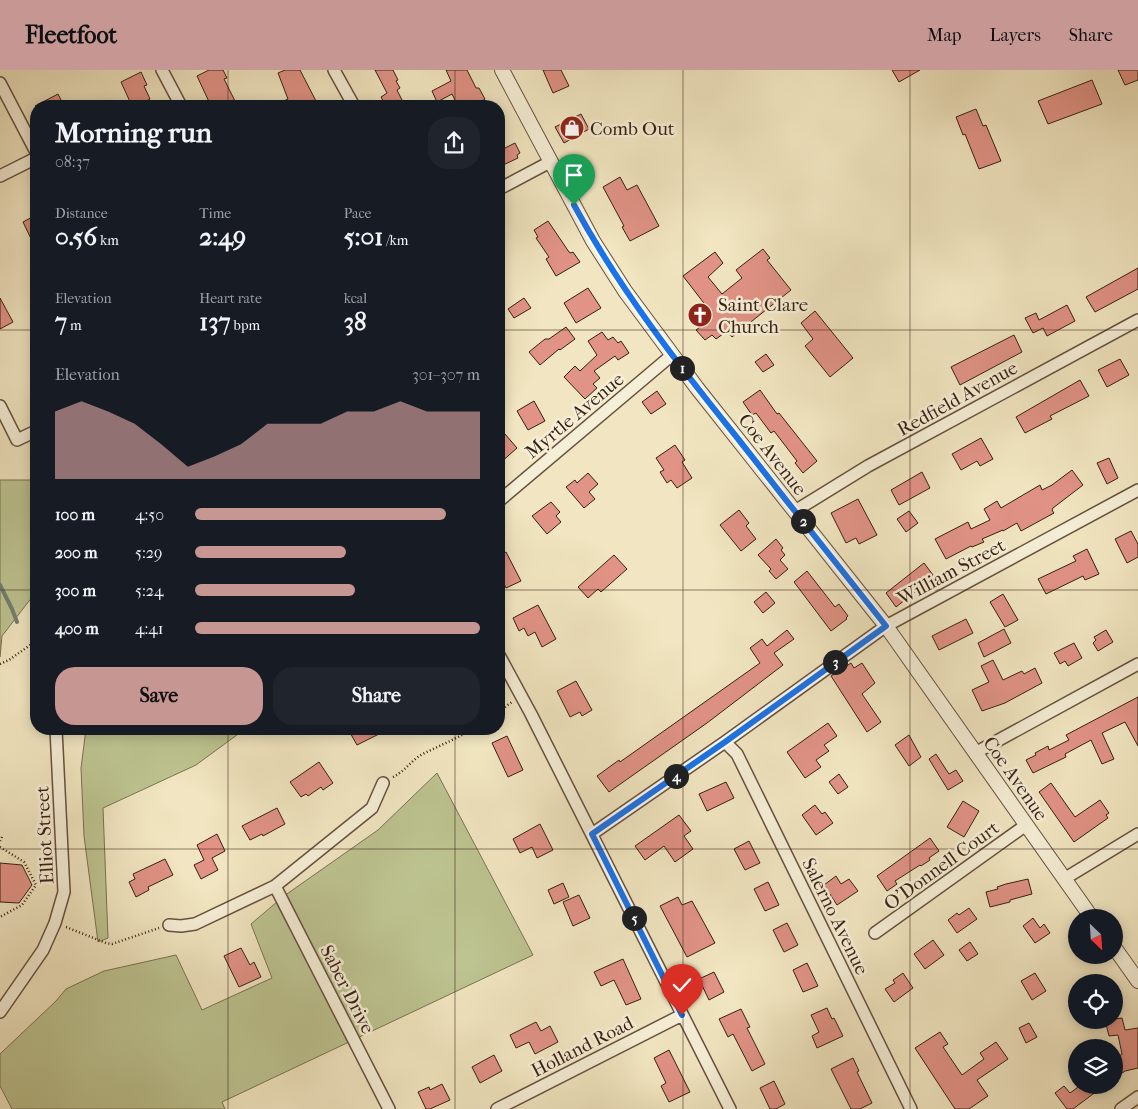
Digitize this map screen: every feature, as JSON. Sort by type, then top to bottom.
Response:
[{"type":"street","points":[[162,70],[178,100]]},
{"type":"street","points":[[334,70],[351,100]]},
{"type":"street","name":"Coe Avenue","points":[[502,70],[593,241],[626,290],[672,355],[886,626],[1086,909]]},
{"type":"street","points":[[0,83],[30,140]]},
{"type":"street","points":[[0,176],[30,161]]},
{"type":"street","points":[[505,186],[550,162]]},
{"type":"street","name":"Redfield Avenue","points":[[795,511],[868,466],[1138,320]]},
{"type":"street","name":"Myrtle Avenue","points":[[505,496],[672,355]]},
{"type":"street","points":[[0,406],[17,440],[30,434]]},
{"type":"street","name":"William Street","points":[[592,834],[725,742],[886,626],[1138,490]]},
{"type":"street","points":[[975,752],[1138,664]]},
{"type":"street","points":[[505,666],[730,1109]]},
{"type":"street","name":"Elliot Street","points":[[0,1012],[19,987],[42,950],[55,923],[64,892],[56,735]]},
{"type":"street","name":"Salerno Avenue","points":[[725,742],[736,754],[911,1109]]},
{"type":"street","points":[[169,925],[195,924],[275,886],[372,808],[383,782]]},
{"type":"street","name":"O'Donnell Court","points":[[876,933],[1026,825]]},
{"type":"street","points":[[1064,878],[1138,834]]},
{"type":"street","name":"Saber Drive","points":[[275,886],[389,1109]]},
{"type":"street","points":[[1123,960],[1138,981]]},
{"type":"street","name":"Holland Road","points":[[497,1109],[682,1015]]},
{"type":"street","points":[[1121,1109],[1138,1097]]},
{"type":"path","points":[[0,664],[30,646]]},
{"type":"path","points":[[383,782],[402,772],[420,756],[462,735]]},
{"type":"path","points":[[0,841],[3,835]]},
{"type":"path","points":[[0,847],[24,862],[36,885],[22,905],[0,917]]},
{"type":"path","points":[[55,923],[106,944],[112,944],[169,925]]},
{"type":"green space","points":[[0,480],[30,480],[30,600],[2,636],[0,657]]},
{"type":"green space","points":[[85,735],[237,735],[196,765],[103,808],[108,938],[98,942],[84,836],[81,768]]},
{"type":"green space","points":[[437,773],[533,955],[222,1102],[225,1109],[12,1109],[0,1086],[0,1054],[56,1001],[66,989],[104,971],[176,955],[202,1010],[272,978],[251,924],[284,896],[378,830]]},
{"type":"building","points":[[209,70],[223,70],[227,78],[224,79],[234,100],[208,100],[197,76]]},
{"type":"building","points":[[285,70],[300,70],[315,100],[286,100],[288,99],[278,73]]},
{"type":"building","points":[[375,70],[393,70],[400,88],[397,90],[402,100],[383,100],[381,97],[387,93]]},
{"type":"building","points":[[446,70],[467,70],[476,88],[479,88],[485,99],[455,100],[452,94],[441,100],[436,100],[432,91],[451,81]]},
{"type":"building","points":[[543,70],[561,70],[569,86],[553,93]]},
{"type":"building","points":[[892,70],[920,70],[899,82]]},
{"type":"building","points":[[1118,70],[1138,70],[1138,80],[1125,85]]},
{"type":"building","points":[[141,72],[147,85],[144,86],[150,99],[129,100],[121,82]]},
{"type":"building","points":[[1092,80],[1102,104],[1048,124],[1038,101]]},
{"type":"building","points":[[58,94],[61,100],[46,100]]},
{"type":"building","points":[[976,109],[983,126],[986,125],[1001,161],[979,169],[956,117]]},
{"type":"building","name":"Comb Out","points":[[581,114],[589,129],[564,143],[555,127]]},
{"type":"building","points":[[515,143],[520,153],[517,155],[518,158],[505,164],[505,148]]},
{"type":"building","points":[[620,177],[627,190],[637,185],[659,226],[630,241],[603,187]]},
{"type":"building","points":[[30,218],[30,237],[23,222]]},
{"type":"building","points":[[548,221],[569,252],[573,252],[580,262],[556,276],[546,259],[549,257],[536,238],[538,237],[534,230]]},
{"type":"building","points":[[763,249],[770,258],[767,260],[791,290],[732,337],[727,331],[716,339],[712,335],[705,340],[696,330],[704,324],[700,319],[710,311],[683,276],[715,252],[723,263],[708,277],[722,294],[742,278],[736,270]]},
{"type":"building","points":[[1138,268],[1138,289],[1095,312],[1086,297]]},
{"type":"building","points":[[588,288],[601,308],[576,323],[564,303]]},
{"type":"building","points":[[0,298],[13,322],[0,329]]},
{"type":"building","points":[[524,298],[531,308],[514,318],[508,309]]},
{"type":"building","points":[[1067,305],[1075,321],[1047,336],[1043,328],[1033,333],[1025,318],[1036,313],[1039,320]]},
{"type":"building","points":[[815,311],[853,358],[830,377],[805,346],[813,339],[801,323]]},
{"type":"building","points":[[566,327],[575,339],[559,349],[540,365],[529,352],[545,339],[549,339]]},
{"type":"building","points":[[602,332],[608,340],[613,337],[618,343],[621,341],[629,353],[618,360],[615,356],[594,371],[600,378],[593,384],[597,388],[585,399],[564,377],[575,366],[580,371],[597,355],[588,341]]},
{"type":"building","points":[[1014,335],[1022,352],[960,385],[951,367]]},
{"type":"building","points":[[766,354],[774,365],[763,372],[755,362]]},
{"type":"building","points":[[1120,359],[1129,375],[1107,387],[1098,370]]},
{"type":"building","points":[[1080,380],[1089,396],[1050,416],[1052,419],[1025,433],[1016,417]]},
{"type":"building","points":[[760,390],[777,414],[779,413],[817,461],[803,473],[795,463],[797,461],[774,431],[771,433],[756,413],[752,415],[743,402]]},
{"type":"building","points":[[657,391],[666,404],[651,414],[642,402]]},
{"type":"building","points":[[534,401],[545,421],[528,430],[517,411]]},
{"type":"building","points":[[505,434],[517,448],[505,459]]},
{"type":"building","points":[[981,438],[993,459],[980,466],[977,461],[961,470],[952,454]]},
{"type":"building","points":[[675,445],[685,460],[682,462],[692,478],[677,488],[671,480],[667,483],[660,472],[664,470],[656,458]]},
{"type":"building","points":[[1109,458],[1118,478],[1107,484],[1097,463]]},
{"type":"building","points":[[1072,470],[1083,485],[1053,508],[1054,513],[1021,531],[1017,523],[982,539],[984,542],[971,546],[946,559],[935,539],[968,522],[971,529],[990,520],[984,509],[997,501],[1001,508],[1040,485],[1042,490],[1052,485]]},
{"type":"building","points":[[922,472],[930,488],[899,505],[891,490]]},
{"type":"building","points":[[588,473],[598,484],[589,492],[595,499],[584,508],[566,487],[575,480],[577,483]]},
{"type":"building","points":[[858,499],[877,535],[859,544],[856,538],[846,543],[831,513]]},
{"type":"building","points":[[551,502],[560,512],[556,516],[561,522],[547,534],[532,516]]},
{"type":"building","points":[[739,510],[749,523],[746,526],[756,539],[741,551],[720,525]]},
{"type":"building","points":[[909,511],[918,523],[906,532],[897,519]]},
{"type":"building","points":[[1131,531],[1138,544],[1138,557],[1127,563],[1115,539]]},
{"type":"building","points":[[776,539],[783,548],[781,550],[785,555],[780,560],[788,569],[776,579],[769,571],[771,569],[758,555]]},
{"type":"building","points":[[1087,549],[1099,574],[1085,580],[1083,576],[1046,594],[1038,579],[1076,561],[1073,556]]},
{"type":"building","points":[[505,553],[521,581],[506,588],[505,586]]},
{"type":"building","points":[[614,555],[627,569],[601,592],[598,589],[588,598],[578,587]]},
{"type":"building","points":[[924,563],[933,575],[896,607],[886,593]]},
{"type":"building","points":[[807,571],[835,607],[839,604],[848,616],[847,619],[831,631],[794,582]]},
{"type":"building","points":[[766,592],[775,603],[763,613],[754,602]]},
{"type":"building","points":[[1003,594],[1018,620],[1005,627],[990,602]]},
{"type":"building","points":[[538,605],[556,639],[542,647],[535,632],[528,636],[524,628],[519,631],[513,618]]},
{"type":"building","points":[[966,619],[973,633],[939,650],[932,636]]},
{"type":"building","points":[[1004,629],[1011,643],[984,657],[978,643]]},
{"type":"building","points":[[787,630],[794,639],[774,653],[783,665],[707,723],[609,792],[597,776],[619,760],[620,762],[760,663],[750,648],[762,639],[767,646]]},
{"type":"building","points":[[1106,630],[1113,642],[1098,651],[1093,643],[1096,640],[1094,637]]},
{"type":"building","points":[[1074,643],[1082,658],[1068,666],[1065,661],[1060,664],[1054,653]]},
{"type":"building","points":[[993,660],[1003,680],[1022,671],[1024,674],[1035,668],[1042,683],[1005,703],[982,711],[972,690],[989,682],[981,666]]},
{"type":"building","points":[[851,663],[854,668],[862,663],[875,683],[862,694],[881,722],[867,732],[831,676]]},
{"type":"building","points":[[576,681],[592,710],[582,716],[580,712],[570,717],[557,691]]},
{"type":"building","points":[[1138,697],[1138,746],[1125,722],[1102,733],[1114,759],[1102,764],[1091,740],[1065,754],[1066,757],[1033,773],[1026,760],[1036,755],[1035,753],[1048,746],[1049,750],[1069,740],[1066,735]]},
{"type":"building","points":[[828,723],[837,736],[824,745],[829,751],[816,760],[821,767],[805,778],[787,752]]},
{"type":"building","points":[[351,735],[377,735],[357,745]]},
{"type":"building","points":[[909,735],[921,757],[909,766],[895,745]]},
{"type":"building","points":[[507,736],[523,770],[508,777],[492,743]]},
{"type":"building","points":[[936,754],[949,774],[956,770],[963,781],[948,790],[929,759]]},
{"type":"building","points":[[319,762],[333,783],[323,790],[321,787],[308,796],[306,794],[301,797],[290,782]]},
{"type":"building","points":[[839,774],[848,787],[838,794],[829,782]]},
{"type":"building","points":[[726,782],[734,798],[707,811],[699,794]]},
{"type":"building","points":[[1051,783],[1075,817],[1100,800],[1109,813],[1106,815],[1108,818],[1074,842],[1039,792]]},
{"type":"building","points":[[963,801],[979,811],[964,837],[947,827]]},
{"type":"building","points":[[815,805],[822,814],[825,812],[833,823],[816,835],[802,815]]},
{"type":"building","points":[[277,808],[285,824],[263,836],[262,834],[250,840],[242,826]]},
{"type":"building","points":[[679,815],[691,831],[684,836],[693,849],[675,862],[664,846],[645,860],[635,846]]},
{"type":"building","points":[[540,824],[553,850],[537,858],[532,847],[520,853],[513,839]]},
{"type":"building","points":[[217,834],[225,851],[212,858],[218,870],[201,879],[194,865],[204,860],[197,845]]},
{"type":"building","points":[[930,838],[939,851],[929,858],[930,860],[895,881],[897,884],[887,891],[877,876]]},
{"type":"building","points":[[749,841],[760,863],[745,870],[734,849]]},
{"type":"building","points":[[165,859],[173,875],[148,887],[149,890],[136,897],[129,882],[135,879],[133,874]]},
{"type":"building","points":[[0,863],[22,865],[32,885],[19,903],[0,902]]},
{"type":"building","points":[[836,876],[841,884],[849,879],[858,891],[837,905],[824,885]]},
{"type":"building","points":[[1028,879],[1032,894],[990,907],[986,892],[998,889],[997,887],[1006,884]]},
{"type":"building","points":[[768,882],[779,905],[765,911],[754,889]]},
{"type":"building","points":[[563,883],[569,897],[554,904],[548,890]]},
{"type":"building","points":[[579,895],[590,918],[573,926],[563,902]]},
{"type":"building","points":[[678,897],[682,905],[692,901],[715,943],[687,957],[660,906]]},
{"type":"building","points":[[969,908],[977,919],[957,933],[948,920],[957,913],[959,915]]},
{"type":"building","points":[[1033,918],[1040,928],[1044,924],[1050,933],[1035,943],[1023,926]]},
{"type":"building","points":[[787,923],[798,945],[784,952],[773,930]]},
{"type":"building","points":[[933,940],[944,955],[925,969],[914,954]]},
{"type":"building","points":[[970,942],[978,954],[967,961],[959,950]]},
{"type":"building","points":[[241,948],[250,965],[254,962],[261,977],[239,987],[224,956]]},
{"type":"building","points":[[623,959],[641,999],[626,1005],[614,980],[601,986],[594,972]]},
{"type":"building","points":[[807,963],[818,986],[803,992],[793,970]]},
{"type":"building","points":[[714,972],[724,992],[709,1000],[699,979]]},
{"type":"building","points":[[903,973],[913,988],[894,1002],[885,989],[895,983],[893,980]]},
{"type":"building","points":[[1035,973],[1046,991],[1032,1000],[1021,981]]},
{"type":"building","points":[[827,1008],[843,1036],[817,1048],[812,1036],[819,1032],[811,1015]]},
{"type":"building","points":[[741,1009],[750,1027],[747,1028],[765,1064],[752,1071],[733,1034],[728,1037],[719,1019]]},
{"type":"building","points":[[536,1022],[541,1031],[550,1026],[558,1042],[535,1054],[529,1042],[516,1048],[510,1035]]},
{"type":"building","points":[[1123,1022],[1125,1030],[1138,1028],[1138,1068],[1123,1072],[1123,1039],[1119,1039],[1118,1035],[1109,1036],[1107,1029],[1123,1029]]},
{"type":"building","points":[[1029,1023],[1037,1037],[1026,1043],[1019,1028]]},
{"type":"building","points":[[940,1032],[948,1044],[943,1047],[962,1075],[984,1059],[980,1053],[996,1042],[1008,1059],[977,1080],[988,1096],[969,1109],[955,1109],[915,1048]]},
{"type":"building","points":[[669,1050],[690,1092],[669,1102],[661,1086],[666,1083],[654,1058]]},
{"type":"building","points":[[494,1055],[502,1071],[480,1083],[472,1067]]},
{"type":"building","points":[[853,1058],[859,1071],[857,1072],[872,1103],[860,1109],[851,1109],[831,1069]]},
{"type":"building","points":[[774,1081],[785,1104],[776,1109],[770,1109],[760,1088]]},
{"type":"building","points":[[442,1084],[450,1100],[426,1109],[418,1092],[429,1087],[430,1090]]},
{"type":"building","points":[[1064,1086],[1068,1094],[1093,1094],[1073,1109],[1067,1109],[1055,1093]]},
{"type":"waterway","points":[[0,585],[17,622]]},
{"type":"place","name":"Comb Out","points":[[572,128]]},
{"type":"place","name":"Saint Clare Church","points":[[700,315]]},
{"type":"route","points":[[574,205],[593,241],[672,355],[886,626],[725,742],[592,834],[682,1015]]}]
